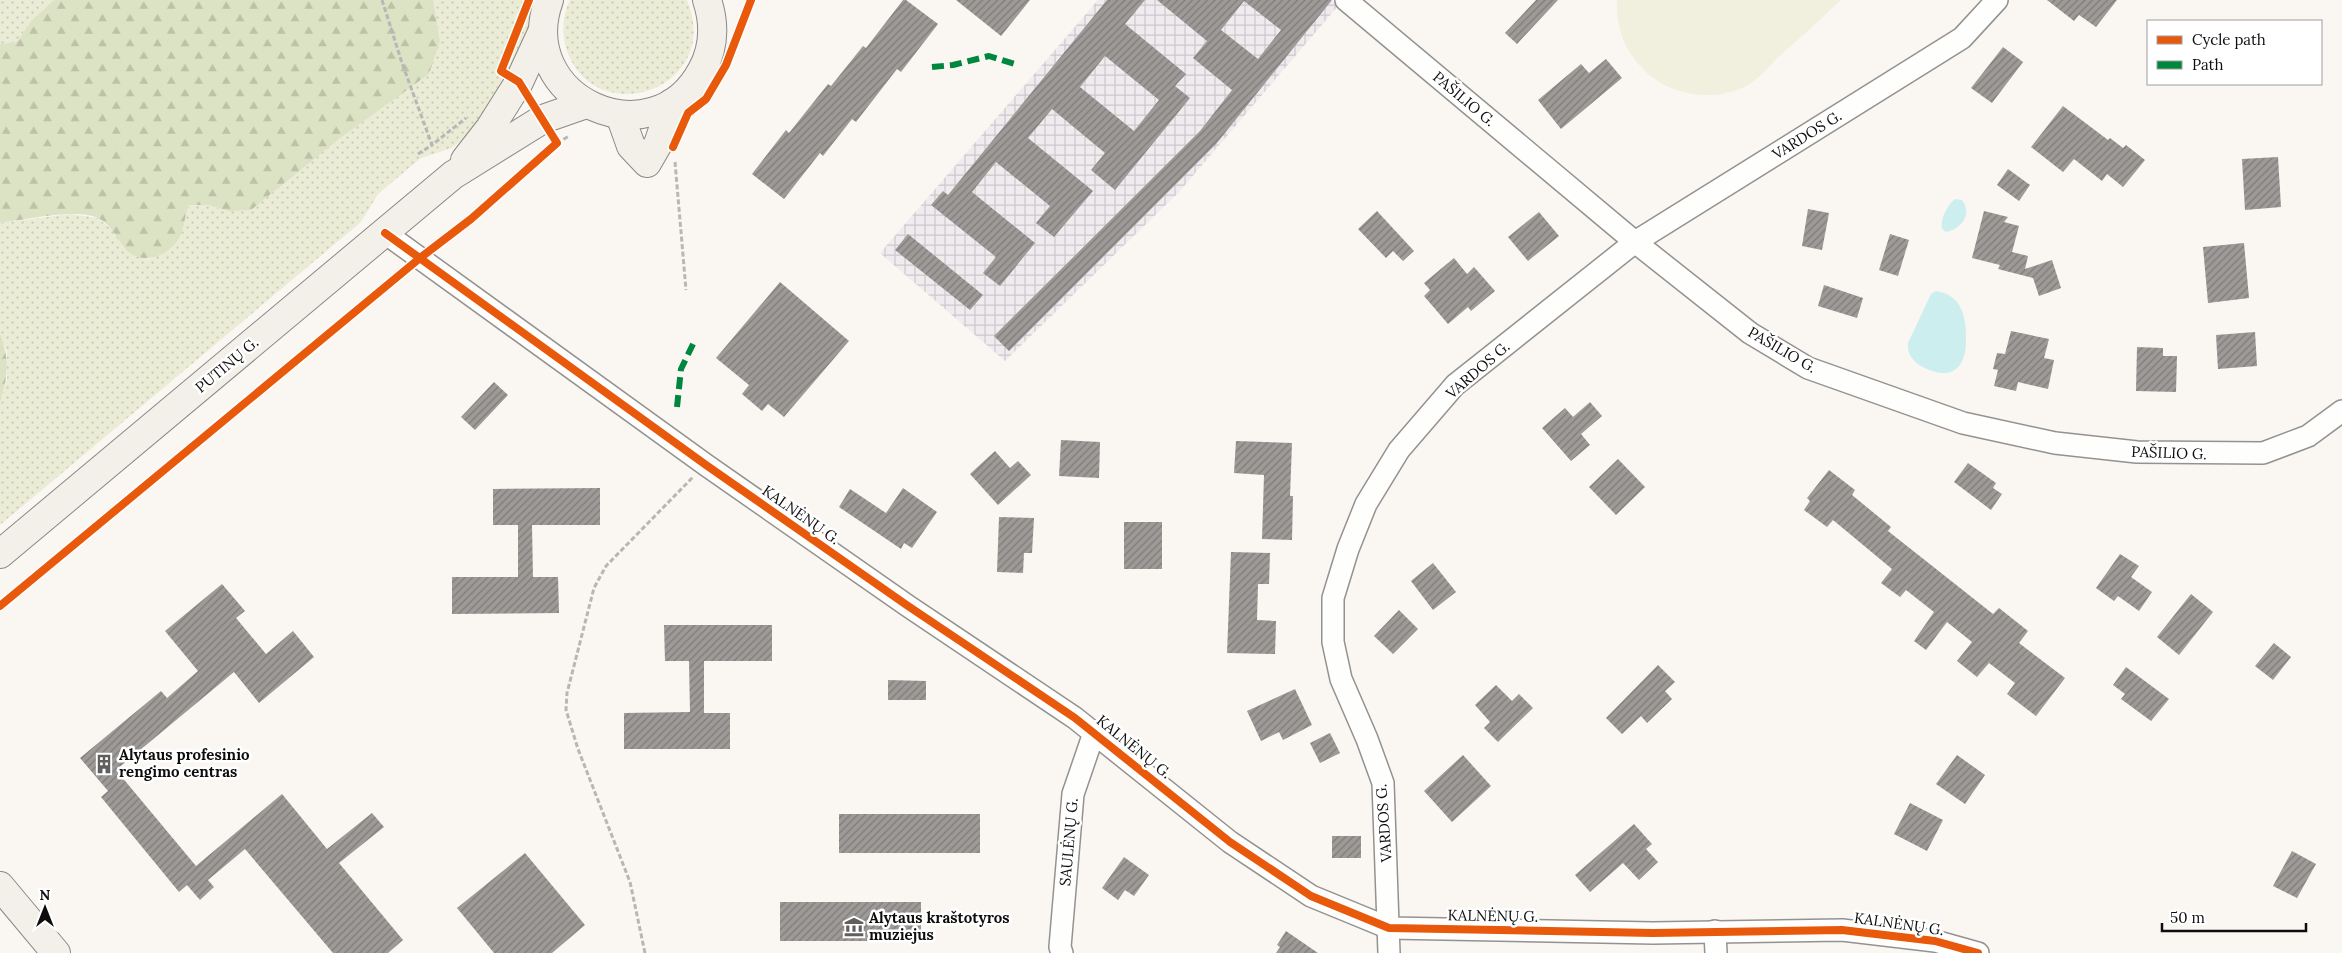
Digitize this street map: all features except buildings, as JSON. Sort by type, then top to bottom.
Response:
[{"type":"main road","points":[[549,0],[545,11],[544,45],[554,73],[563,85],[586,104],[602,111],[620,115],[656,110],[672,103],[686,92],[698,78],[707,62],[728,0]]},
{"type":"main road","points":[[707,0],[713,28],[712,44]]},
{"type":"main road","name":"PUTINŲ G.","points":[[453,175],[490,128],[519,82],[543,30]]},
{"type":"main road","points":[[620,115],[631,146],[647,163],[658,144],[672,103]]},
{"type":"main road","name":"PUTINŲ G.","points":[[0,554],[453,175],[543,119],[586,104]]},
{"type":"main road","points":[[0,886],[56,953]]},
{"type":"street","name":"PAŠILIO G.","points":[[1346,0],[1635,242],[1750,333],[1808,368],[1963,423],[2055,444],[2137,452],[2263,453],[2308,436],[2342,411]]},
{"type":"street","name":"VARDOS G.","points":[[1389,953],[1383,783],[1341,679],[1333,642],[1333,598],[1348,549],[1366,504],[1399,450],[1456,385],[1635,242],[1962,38],[1998,0]]},
{"type":"street","name":"KALNĖNŲ G.","points":[[385,233],[706,464],[908,606],[1075,718],[1230,842],[1311,896],[1389,928],[1652,933],[1842,930],[1935,941],[1978,953]]},
{"type":"street","name":"SAULĖNŲ G.","points":[[1062,953],[1060,947],[1073,794],[1094,734]]},
{"type":"street","points":[[1715,932],[1716,953]]},
{"type":"path","points":[[382,0],[402,63],[432,145]]},
{"type":"path","points":[[418,154],[468,116]]},
{"type":"path","points":[[543,119],[557,143],[550,149]]},
{"type":"path","points":[[674,157],[686,290]]},
{"type":"path","points":[[645,953],[630,882],[575,741],[566,710],[567,693],[594,588],[606,566],[706,464]]},
{"type":"shaded area","points":[[1098,0],[1331,0],[1338,6],[1179,192],[1005,361],[880,253]]},
{"type":"green space","points":[[0,0],[54,0],[31,21],[17,42],[0,44]]},
{"type":"green space","points":[[54,0],[433,0],[440,41],[429,74],[339,139],[251,210],[228,211],[208,205],[189,205],[181,234],[174,245],[160,255],[144,258],[129,253],[106,224],[98,218],[88,215],[64,214],[0,223],[0,44],[17,42],[31,21]]},
{"type":"green space","points":[[433,0],[541,0],[497,100],[478,127],[452,148],[421,158],[378,194],[361,222],[0,525],[0,403],[7,379],[7,352],[0,333],[0,223],[70,214],[98,218],[116,233],[123,247],[148,259],[160,254],[169,249],[178,238],[189,205],[208,205],[228,211],[339,139],[428,74],[440,41]]},
{"type":"green space","points":[[570,0],[687,0],[694,32],[687,58],[671,78],[649,90],[624,94],[599,88],[578,72],[565,44],[564,22]]},
{"type":"green space","points":[[1617,0],[1841,0],[1752,83],[1723,94],[1710,95],[1683,92],[1671,88],[1659,82],[1640,66],[1624,41],[1618,21]]},
{"type":"green space","points":[[0,333],[7,360],[7,368],[0,403]]},
{"type":"water","points":[[1955,199],[1962,200],[1965,205],[1966,215],[1961,224],[1946,232],[1942,229],[1943,217],[1949,205]]},
{"type":"water","points":[[1936,291],[1944,293],[1956,302],[1965,321],[1966,348],[1964,357],[1956,369],[1942,373],[1916,363],[1910,354],[1908,343],[1931,294]]},
{"type":"marked path","points":[[932,67],[953,65],[989,56],[1018,65]]},
{"type":"marked path","points":[[677,407],[681,369],[694,342]]},
{"type":"cycle path","points":[[0,606],[420,258],[471,219],[557,143],[519,82],[501,71],[529,0]]},
{"type":"cycle path","points":[[673,147],[688,113],[706,99],[726,65],[751,0]]},
{"type":"cycle path","points":[[385,233],[706,465],[908,606],[1075,718],[1230,842],[1311,896],[1389,928],[1653,933],[1842,930],[1935,941],[1978,953]]},
{"type":"place","name":"Alytaus profesinio rengimo centras","points":[[104,764]]},
{"type":"place","name":"Alytaus kraštotyros muziejus","points":[[854,927]]}]
